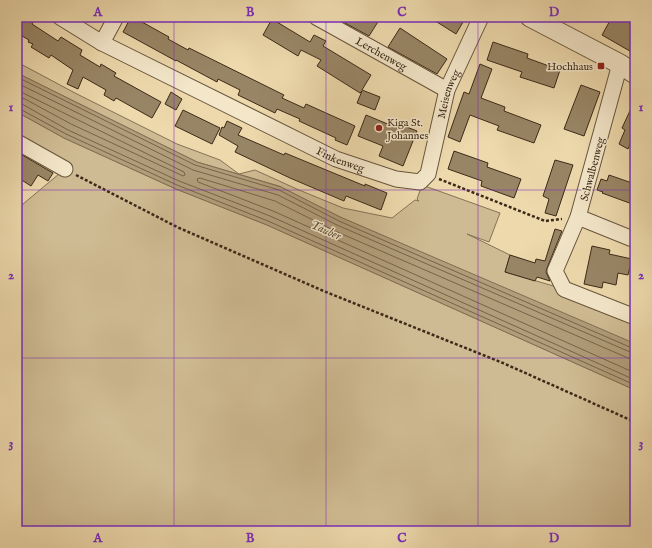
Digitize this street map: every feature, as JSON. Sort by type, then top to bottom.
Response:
[{"type":"street","name":"Finkenweg","points":[[60,17],[102,43],[336,159],[396,179],[420,182],[428,174]]},
{"type":"street","points":[[102,43],[116,17]]},
{"type":"street","name":"Lerchenweg","points":[[316,17],[447,90]]},
{"type":"street","name":"Meisenweg","points":[[428,174],[447,90],[481,17]]},
{"type":"street","points":[[530,17],[628,69]]},
{"type":"street","name":"Schwalbenweg","points":[[628,69],[578,217],[555,271],[564,289],[635,318]]},
{"type":"street","points":[[17,142],[65,169]]},
{"type":"street","points":[[578,217],[635,240]]},
{"type":"path","points":[[65,169],[177,227],[326,292],[503,364],[634,420]]},
{"type":"path","points":[[428,174],[545,221],[578,217]]},
{"type":"shaded area","points":[[17,62],[177,144],[220,160],[239,174],[255,170],[343,208],[392,218],[415,200],[419,201],[417,199],[422,185],[500,213],[489,242],[467,234],[510,255],[505,272],[564,289],[635,317],[635,345],[340,217],[279,186],[197,162],[17,73]]},
{"type":"shaded area","points":[[17,112],[64,138],[176,189],[267,225],[635,390],[635,531],[17,531],[17,211],[23,204],[65,169],[17,142]]},
{"type":"water","name":"Tauber","points":[[17,73],[197,162],[281,187],[340,217],[629,341],[635,345],[635,390],[267,225],[176,189],[64,138],[17,112]]},
{"type":"building","points":[[17,17],[36,17],[32,24],[58,41],[61,37],[82,50],[80,55],[100,67],[101,64],[116,73],[114,76],[161,102],[152,118],[116,98],[114,101],[104,95],[106,90],[83,77],[78,89],[67,84],[73,70],[51,55],[49,58],[31,47],[33,44],[28,42],[29,40],[17,33]]},
{"type":"building","points":[[131,17],[169,37],[168,39],[188,50],[189,48],[284,95],[282,98],[304,108],[306,104],[355,126],[347,145],[335,140],[336,138],[299,121],[300,119],[277,109],[275,113],[238,95],[240,90],[218,79],[217,82],[123,32]]},
{"type":"building","points":[[334,17],[381,17],[369,36]]},
{"type":"building","points":[[429,17],[466,17],[456,34]]},
{"type":"building","points":[[612,17],[635,17],[635,54],[602,35]]},
{"type":"building","points":[[272,19],[310,42],[314,35],[326,41],[323,46],[371,75],[362,90],[380,97],[375,110],[357,103],[362,91],[360,93],[317,66],[321,60],[301,50],[298,56],[263,35]]},
{"type":"building","points":[[400,28],[447,59],[437,74],[388,47]]},
{"type":"building","points":[[493,42],[528,54],[527,58],[560,70],[554,88],[520,77],[522,72],[487,60]]},
{"type":"building","points":[[480,64],[492,69],[481,98],[505,107],[504,111],[541,125],[534,143],[497,130],[499,126],[470,115],[460,142],[448,137],[464,92],[469,94]]},
{"type":"building","points":[[581,85],[600,92],[584,136],[564,129]]},
{"type":"building","points":[[171,92],[182,99],[176,110],[165,104]]},
{"type":"building","points":[[635,100],[635,134],[628,149],[619,144],[625,130],[622,128]]},
{"type":"building","points":[[183,110],[220,128],[212,144],[175,126]]},
{"type":"building","name":"Kiga St. Johannes","points":[[366,115],[402,130],[404,126],[417,131],[403,166],[379,156],[383,146],[358,136]]},
{"type":"building","points":[[227,121],[242,128],[238,135],[284,155],[285,153],[365,186],[365,184],[387,193],[381,210],[346,196],[344,201],[235,152],[238,146],[219,135],[222,127],[224,128]]},
{"type":"building","points":[[454,151],[488,163],[487,167],[521,179],[514,198],[481,186],[482,181],[448,169]]},
{"type":"building","points":[[17,152],[53,173],[48,181],[38,175],[31,186],[17,177]]},
{"type":"building","points":[[555,160],[573,165],[556,216],[545,213],[549,199],[543,196]]},
{"type":"building","points":[[609,175],[635,184],[635,205],[597,190],[601,179],[607,181]]},
{"type":"building","points":[[555,229],[562,231],[546,272],[550,281],[537,277],[535,281],[505,272],[510,255],[535,263],[536,259],[545,261]]},
{"type":"building","points":[[592,246],[610,250],[609,254],[632,259],[628,275],[618,273],[616,285],[603,282],[602,288],[584,284]]},
{"type":"place","name":"Hochhaus","points":[[601,66]]},
{"type":"place","name":"Kiga St. Johannes","points":[[379,128]]}]
